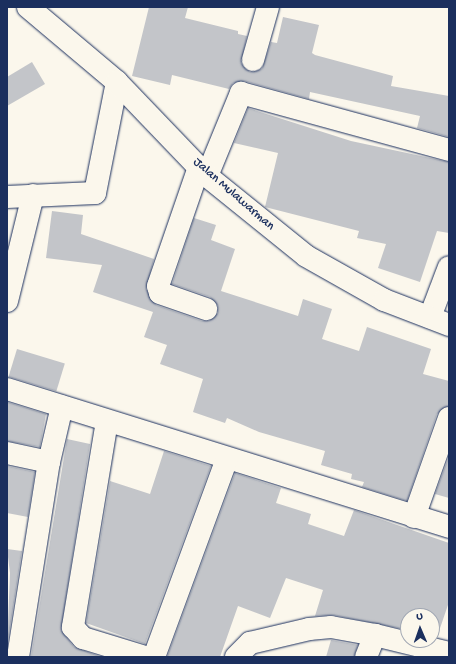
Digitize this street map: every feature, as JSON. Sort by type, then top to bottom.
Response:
[{"type":"street","name":"Jalan Mulawarman","points":[[28,7],[117,82],[203,172],[306,256],[384,300],[440,321]]},
{"type":"street","points":[[252,60],[268,7]]},
{"type":"street","points":[[7,197],[95,193],[117,82]]},
{"type":"street","points":[[206,309],[160,294],[158,286],[203,172],[241,92],[449,150]]},
{"type":"street","points":[[7,301],[33,195]]},
{"type":"street","points":[[440,321],[449,267]]},
{"type":"street","points":[[7,389],[449,527]]},
{"type":"street","points":[[14,652],[49,462],[62,406]]},
{"type":"street","points":[[414,516],[449,418]]},
{"type":"street","points":[[106,421],[73,627],[83,638],[145,657]]},
{"type":"street","points":[[7,453],[49,462]]},
{"type":"street","points":[[154,657],[227,458]]},
{"type":"street","points":[[236,657],[250,643],[309,629],[331,627],[375,635],[449,653]]},
{"type":"street","points":[[366,657],[375,635]]},
{"type":"building","points":[[149,7],[188,7],[185,18],[238,31],[238,34],[247,36],[241,63],[250,72],[262,69],[271,42],[277,43],[283,17],[319,25],[312,53],[315,55],[393,76],[391,86],[449,96],[449,137],[417,128],[420,116],[310,92],[309,99],[244,81],[233,83],[229,89],[172,75],[170,85],[132,76]]},
{"type":"building","points":[[32,62],[45,84],[7,106],[7,77]]},
{"type":"building","points":[[248,108],[351,141],[449,162],[449,233],[437,231],[420,282],[378,268],[386,244],[357,238],[359,231],[265,207],[278,153],[234,143]]},
{"type":"building","points":[[52,211],[83,215],[81,234],[154,259],[146,289],[156,305],[202,321],[209,321],[218,313],[218,306],[210,297],[172,284],[194,218],[216,225],[211,240],[235,249],[221,291],[298,316],[303,299],[332,309],[322,339],[359,351],[367,327],[431,349],[423,374],[449,381],[449,406],[437,414],[407,501],[362,487],[364,482],[351,479],[352,474],[321,465],[325,451],[259,432],[227,418],[225,423],[193,412],[203,379],[160,364],[167,345],[144,337],[153,312],[93,292],[102,265],[46,258]]},
{"type":"building","points":[[17,349],[65,364],[56,391],[9,377]]},
{"type":"building","points":[[7,402],[46,414],[40,447],[7,441]]},
{"type":"building","points":[[67,439],[90,444],[61,630],[74,647],[102,657],[31,657]]},
{"type":"building","points":[[164,451],[211,466],[145,644],[86,623],[110,481],[150,494]]},
{"type":"building","points":[[449,456],[449,498],[435,494]]},
{"type":"building","points":[[7,466],[35,472],[28,517],[7,513]]},
{"type":"building","points":[[235,473],[281,488],[276,503],[311,514],[308,524],[344,536],[354,510],[449,543],[449,602],[440,628],[440,608],[400,608],[400,628],[333,615],[315,616],[323,590],[286,578],[270,618],[238,606],[220,657],[167,657]]},
{"type":"building","points":[[7,549],[22,551],[7,647],[10,573]]},
{"type":"building","points":[[331,640],[358,645],[354,657],[326,657]]}]
